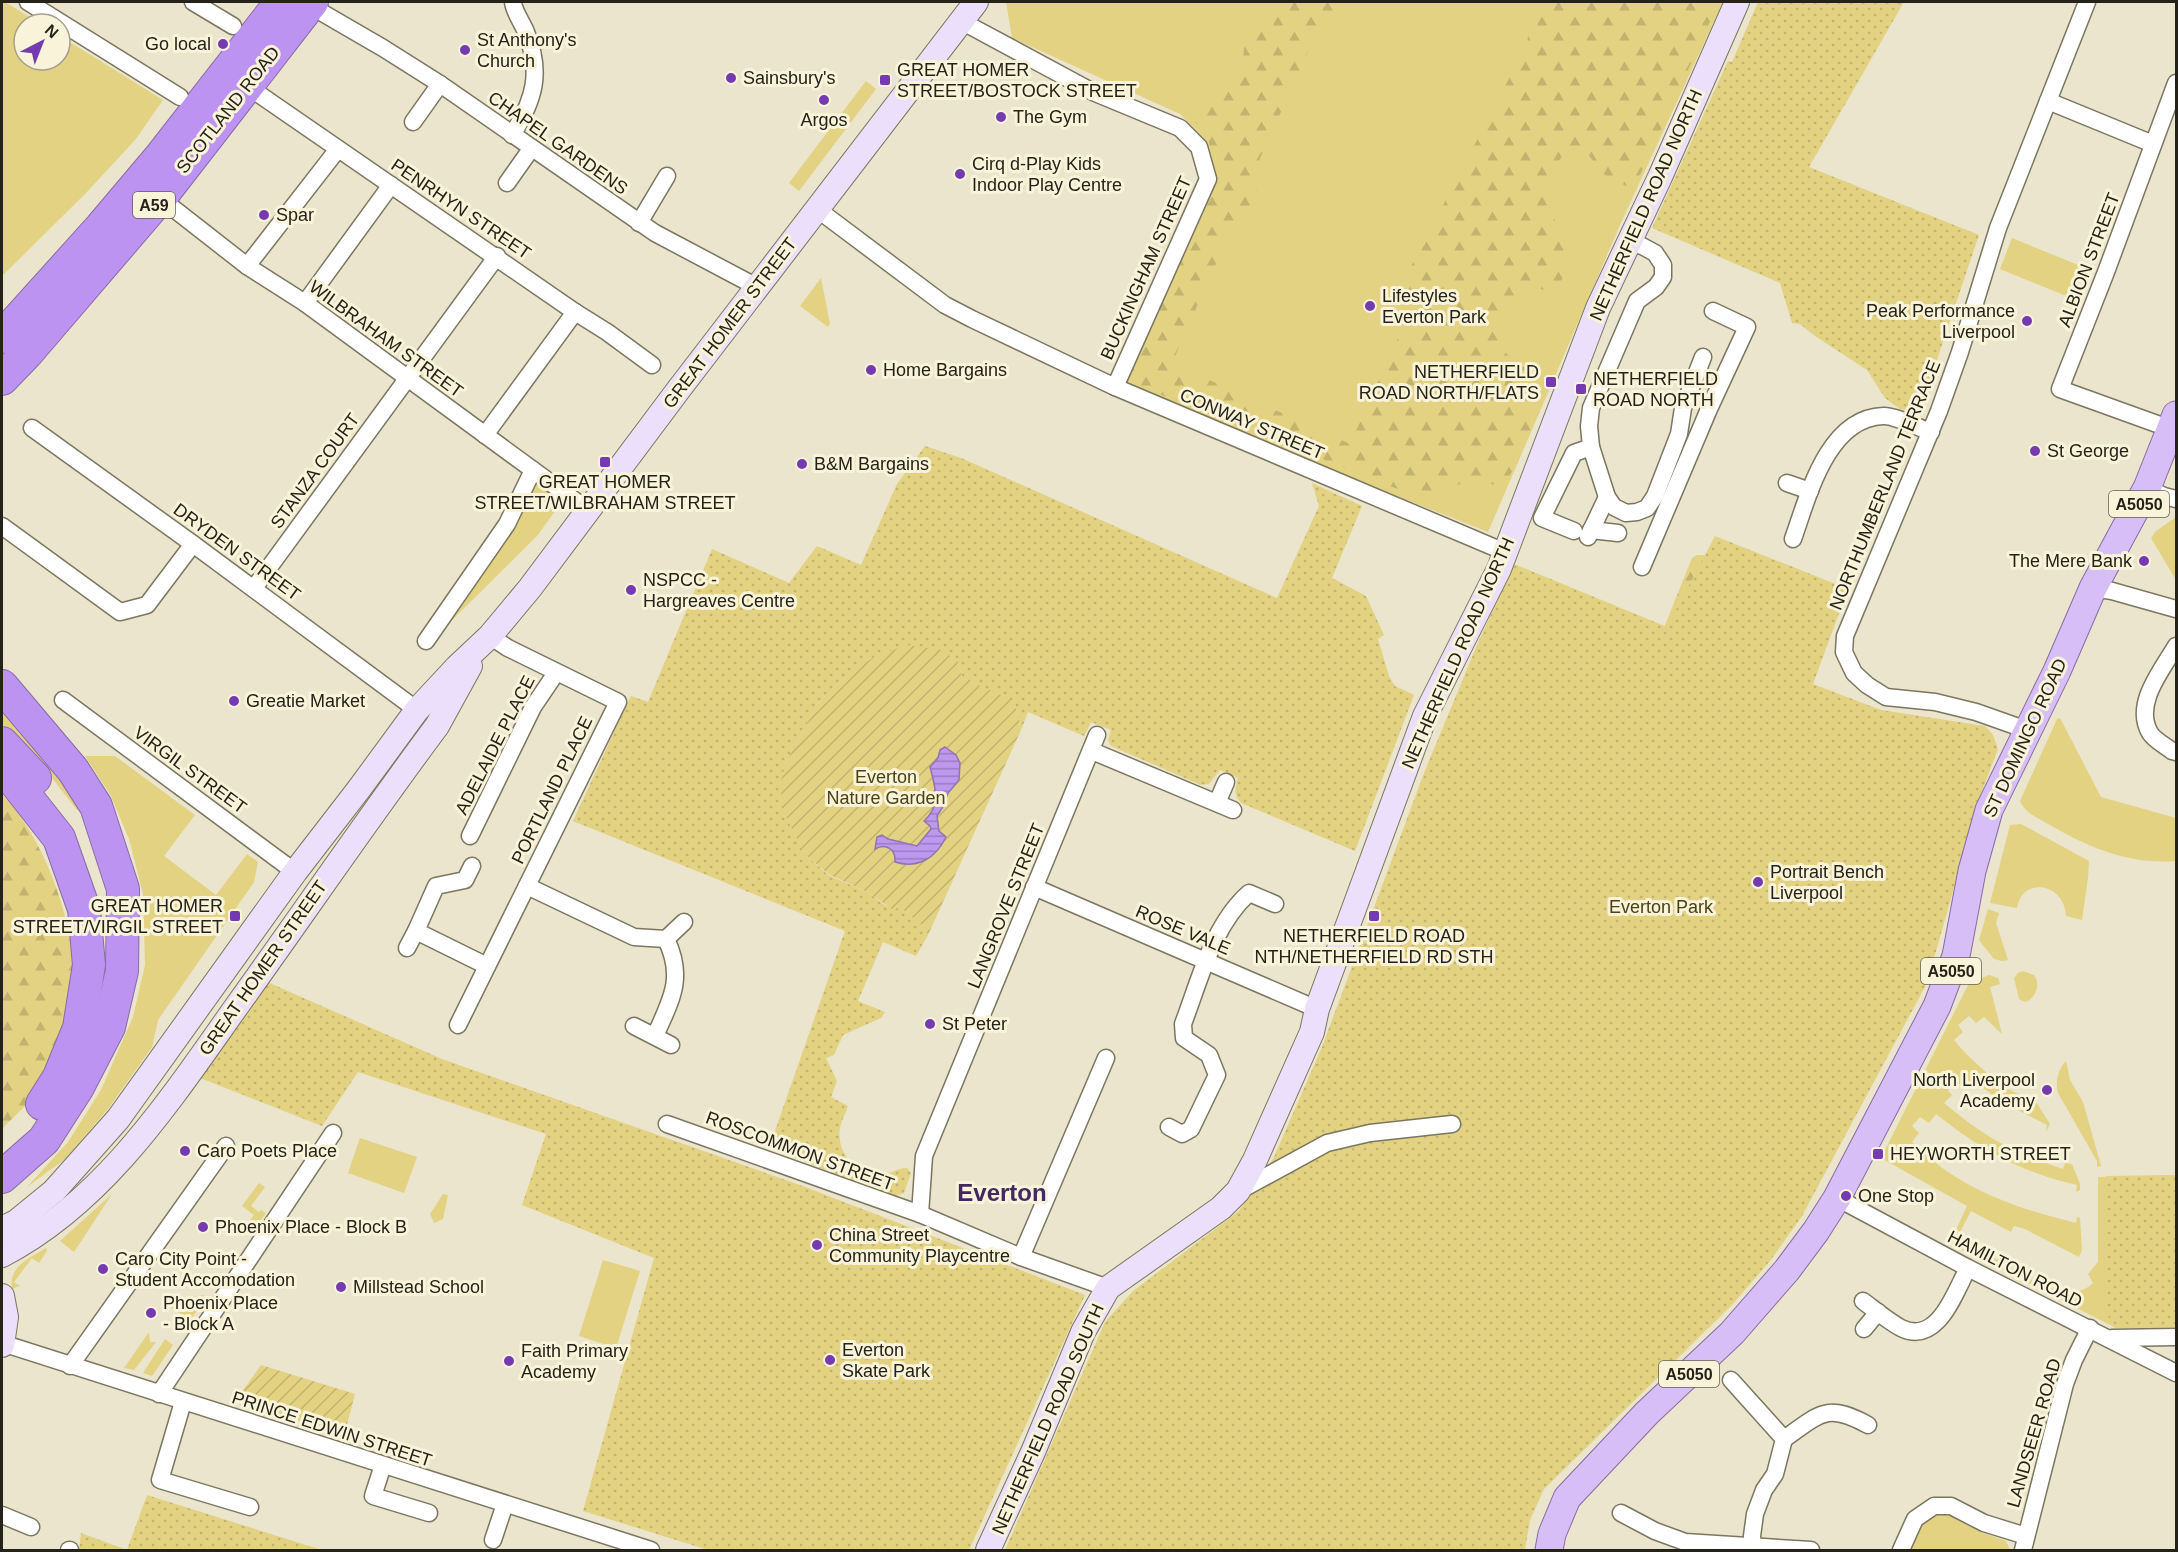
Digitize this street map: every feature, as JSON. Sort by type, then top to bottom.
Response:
[{"type":"highway","name":"SCOTLAND ROAD","points":[[14,345],[160,198],[246,86],[300,3]]},
{"type":"highway","name":"SCOTLAND ROAD","points":[[2,379],[14,345],[83,248],[161,156],[300,3]]},
{"type":"highway","points":[[2,311],[47,266],[83,248]]},
{"type":"highway","points":[[2,392],[14,345]]},
{"type":"highway","points":[[2,686],[73,770],[96,806],[123,889],[122,971],[109,1027],[78,1087],[44,1140],[2,1177]]},
{"type":"highway","points":[[2,743],[51,795],[75,836],[102,901],[107,969],[78,1087]]},
{"type":"highway","points":[[2,768],[59,838],[84,909],[88,965],[79,1028],[59,1077],[27,1127],[2,1149]]},
{"type":"main road","name":"ST DOMINGO ROAD","points":[[1837,1198],[1938,1005],[1956,956],[1972,871],[1989,810],[2057,671],[2093,588],[2147,488],[2174,422]]},
{"type":"main road","name":"A5050","points":[[1549,1551],[1552,1534],[1567,1498],[1647,1413],[1732,1333],[1787,1270],[1837,1198]]},
{"type":"street","points":[[28,2],[180,97]]},
{"type":"street","points":[[193,2],[233,26]]},
{"type":"street","points":[[512,135],[524,116],[534,89],[534,54],[513,7],[513,2]]},
{"type":"street","name":"GREAT HOMER STREET","points":[[2,1229],[16,1222],[54,1191],[118,1119],[295,872],[417,710],[486,640],[530,588],[976,2]]},
{"type":"street","name":"NETHERFIELD ROAD NORTH","points":[[1108,1288],[1221,1208],[1238,1191],[1255,1160],[1312,1032],[1317,1009],[1425,716],[1499,569],[1598,308],[1657,184],[1737,2]]},
{"type":"street","name":"NORTHUMBERLAND TERRACE","points":[[2027,730],[1976,712],[1935,702],[1887,697],[1867,685],[1854,673],[1844,652],[1845,636],[1930,432],[1960,352],[1998,228],[2087,2]]},
{"type":"street","name":"CHAPEL GARDENS","points":[[300,3],[383,48],[440,84],[663,238],[757,287]]},
{"type":"street","name":"BUCKINGHAM STREET","points":[[961,21],[1093,92],[1180,128],[1199,147],[1208,179],[1115,387]]},
{"type":"street","name":"ALBION STREET","points":[[2174,422],[2060,389],[2176,83]]},
{"type":"street","points":[[413,122],[440,84]]},
{"type":"street","name":"PENRHYN STREET","points":[[246,86],[497,256],[652,365]]},
{"type":"street","points":[[2048,101],[2153,144]]},
{"type":"street","points":[[247,266],[338,149]]},
{"type":"street","points":[[507,183],[531,149]]},
{"type":"street","points":[[639,223],[667,176]]},
{"type":"street","points":[[305,303],[391,185]]},
{"type":"street","name":"WILBRAHAM STREET","points":[[160,198],[247,266],[305,303],[589,511]]},
{"type":"street","name":"CONWAY STREET","points":[[817,209],[945,305],[986,327],[1115,387],[1505,552]]},
{"type":"street","points":[[1628,242],[1655,253],[1663,265],[1663,277],[1656,287],[1637,301],[1595,398],[1588,426],[1591,447],[1607,497],[1614,507],[1626,513],[1637,512],[1647,508],[1655,496],[1679,434],[1683,408],[1703,357]]},
{"type":"street","name":"STANZA COURT","points":[[254,588],[497,256]]},
{"type":"street","points":[[485,435],[575,312]]},
{"type":"street","points":[[1642,567],[1747,327],[1713,312]]},
{"type":"street","points":[[1793,539],[1810,491],[1828,452],[1842,435],[1861,421],[1884,415],[1930,432]]},
{"type":"street","name":"DRYDEN STREET","points":[[32,428],[254,588],[417,710]]},
{"type":"street","points":[[1591,447],[1574,453],[1542,518],[1584,533],[1618,533]]},
{"type":"street","points":[[428,629],[507,525],[532,470]]},
{"type":"street","points":[[1786,483],[1810,491]]},
{"type":"street","points":[[2147,488],[2163,496],[2176,499]]},
{"type":"street","points":[[1584,533],[1607,497]]},
{"type":"street","points":[[2,526],[120,612],[147,605],[193,544]]},
{"type":"street","points":[[2093,588],[2176,609]]},
{"type":"street","name":"GREAT HOMER STREET","points":[[2,1255],[31,1240],[69,1211],[141,1137],[437,726],[486,640]]},
{"type":"street","name":"PORTLAND PLACE","points":[[458,1025],[618,702],[508,648],[486,640]]},
{"type":"street","points":[[2176,646],[2148,694],[2145,713],[2150,734],[2176,752]]},
{"type":"street","name":"ADELAIDE PLACE","points":[[470,836],[533,707],[556,673]]},
{"type":"street","name":"VIRGIL STREET","points":[[63,700],[295,872]]},
{"type":"street","name":"LANGROVE STREET","points":[[920,1214],[924,1156],[1095,743],[1233,810]]},
{"type":"street","points":[[1217,803],[1226,782]]},
{"type":"street","points":[[407,948],[436,886],[465,880],[472,866]]},
{"type":"street","points":[[527,886],[634,937],[666,939],[684,922]]},
{"type":"street","name":"ROSE VALE","points":[[1034,887],[1317,1009]]},
{"type":"street","points":[[1169,1127],[1182,1134],[1191,1129],[1216,1075],[1209,1055],[1184,1038],[1183,1024],[1222,926],[1235,905],[1249,893],[1275,904]]},
{"type":"street","points":[[416,931],[487,966]]},
{"type":"street","points":[[655,1036],[673,997],[676,982],[674,954],[666,939]]},
{"type":"street","points":[[634,1026],[671,1045]]},
{"type":"street","points":[[1021,1257],[1106,1058]]},
{"type":"street","name":"ROSCOMMON STREET","points":[[667,1124],[920,1214],[1021,1257],[1108,1288]]},
{"type":"street","points":[[1238,1191],[1327,1143],[1370,1133],[1452,1124]]},
{"type":"street","points":[[159,1394],[333,1133]]},
{"type":"street","points":[[70,1366],[226,1146]]},
{"type":"street","name":"HAMILTON ROAD","points":[[1837,1198],[1968,1268],[2176,1373]]},
{"type":"street","points":[[1863,1301],[1900,1328],[1909,1331],[1928,1330],[1942,1316],[1968,1268]]},
{"type":"street","name":"NETHERFIELD ROAD SOUTH","points":[[988,1551],[1033,1452],[1079,1340],[1108,1288]]},
{"type":"street","points":[[2,1296],[6,1317],[2,1344]]},
{"type":"street","points":[[1864,1329],[1878,1312]]},
{"type":"street","name":"LANDSEER ROAD","points":[[2025,1543],[2065,1384],[2090,1328]]},
{"type":"street","points":[[2108,1338],[2176,1337]]},
{"type":"street","name":"PRINCE EDWIN STREET","points":[[2,1344],[505,1504],[632,1548],[651,1551]]},
{"type":"street","points":[[1731,1380],[1784,1439]]},
{"type":"street","points":[[183,1402],[160,1480],[250,1507]]},
{"type":"street","points":[[1754,1546],[1752,1536],[1755,1514],[1764,1490],[1775,1474],[1784,1439],[1827,1412],[1845,1414],[1868,1425]]},
{"type":"street","points":[[383,1466],[373,1496],[429,1513]]},
{"type":"street","points":[[493,1540],[505,1504]]},
{"type":"street","points":[[1901,1551],[1915,1519],[1934,1506],[1951,1506],[2025,1543]]},
{"type":"street","points":[[1621,1513],[1655,1531],[1684,1542],[1811,1551]]},
{"type":"street","points":[[2,1515],[31,1527]]},
{"type":"green space","points":[[2,2],[5,2],[21,12],[12,12],[12,72],[72,72],[72,43],[163,100],[135,140],[86,193],[2,276]]},
{"type":"green space","name":"Lifestyles Everton Park","points":[[1006,2],[1723,2],[1620,225],[1488,532],[1119,386],[1212,177],[1204,138],[1180,114],[1012,38]]},
{"type":"green space","points":[[1276,2],[1342,2],[1312,43],[1257,165],[1257,200],[1227,239],[1172,363],[1350,444],[1406,320],[1402,284],[1527,44],[1532,2],[1719,2],[1640,175],[1626,186],[1605,175],[1589,156],[1566,150],[1546,181],[1553,215],[1567,252],[1563,278],[1552,293],[1533,286],[1516,292],[1502,326],[1503,351],[1525,368],[1545,397],[1518,462],[1503,486],[1466,480],[1430,502],[1127,381],[1217,177],[1207,135],[1191,118],[1215,98],[1243,67],[1244,42]]},
{"type":"green space","points":[[1758,2],[1904,2],[1809,167],[1979,235],[1921,407],[1914,411],[1900,409],[1885,398],[1867,370],[1800,324],[1792,323],[1780,283],[1652,228],[1728,61],[1732,62]]},
{"type":"green space","points":[[866,81],[876,89],[799,191],[789,183]]},
{"type":"green space","points":[[2012,238],[2083,267],[2071,298],[2000,269]]},
{"type":"green space","points":[[821,278],[830,324],[828,327],[800,306]]},
{"type":"green space","points":[[925,446],[961,458],[1277,598],[1319,506],[1312,483],[1362,506],[1332,578],[1366,596],[1384,635],[1378,639],[1389,676],[1395,686],[1414,695],[1355,851],[1241,803],[1235,791],[1238,778],[1220,770],[1209,784],[1201,785],[1111,746],[1108,740],[1111,730],[1091,722],[1084,736],[1028,712],[1021,730],[1015,704],[962,678],[958,661],[849,674],[818,703],[785,764],[785,815],[805,854],[828,875],[869,893],[886,906],[901,908],[923,926],[928,935],[916,956],[883,942],[858,1001],[885,1012],[881,1018],[843,1035],[834,1055],[826,1058],[837,1081],[831,1097],[848,1106],[841,1125],[840,1137],[841,1146],[850,1161],[856,1167],[871,1174],[883,1175],[907,1168],[911,1173],[904,1193],[894,1197],[769,1148],[845,931],[573,821],[631,696],[648,702],[712,549],[789,583],[817,546],[861,565],[897,484]]},
{"type":"green space","points":[[534,479],[563,500],[537,536],[430,642]]},
{"type":"green space","points":[[2176,517],[2176,580],[2151,538],[2155,532]]},
{"type":"green space","name":"Everton Park","points":[[1715,536],[1848,589],[1813,684],[1881,710],[1985,726],[1993,735],[1998,749],[1979,799],[1927,983],[1802,1216],[1770,1261],[1731,1306],[1544,1489],[1530,1520],[1525,1550],[1005,1550],[1105,1322],[1133,1291],[1239,1211],[1274,1157],[1322,1047],[1424,773],[1477,645],[1514,564],[1667,627]]},
{"type":"green space","points":[[1704,555],[1728,571],[1687,626],[1663,630],[1692,558]]},
{"type":"green space","name":"Everton Nature Garden","points":[[909,645],[941,650],[958,661],[962,678],[1012,700],[1021,730],[928,935],[923,926],[901,908],[892,909],[869,893],[828,874],[805,854],[785,815],[780,787],[785,764],[818,703],[849,674],[877,655]]},
{"type":"green space","points":[[2,705],[68,788],[80,809],[77,810],[31,751],[2,724]]},
{"type":"green space","points":[[2060,718],[2101,797],[2176,818],[2176,861],[2142,860],[2109,853],[2063,832],[2025,809],[2020,801],[2057,719]]},
{"type":"green space","points":[[85,756],[115,756],[195,815],[164,856],[216,895],[247,854],[258,862],[254,882],[158,1020],[152,1047],[108,1109],[65,1159],[27,1187],[68,1142],[101,1090],[133,1017],[145,965],[143,894],[129,839],[111,796]]},
{"type":"green space","points":[[2,794],[33,837],[46,862],[65,918],[74,974],[73,1000],[39,1086],[28,1102],[2,1129]]},
{"type":"green space","points":[[2021,824],[2089,861],[2082,920],[2066,916],[2059,896],[2043,888],[2027,891],[2020,898],[2017,908],[1990,903],[2010,825]]},
{"type":"green space","points":[[1988,909],[1999,913],[1996,923],[2008,960],[1994,959],[1979,940]]},
{"type":"green space","points":[[2023,971],[2034,975],[2037,983],[2035,994],[2025,1002],[2019,999],[2014,978]]},
{"type":"green space","points":[[1989,975],[1998,978],[2000,984],[1990,987],[2002,1034],[1984,1017],[1976,1023],[1969,1016],[1958,1025],[1963,1032],[1954,1040],[2001,1086],[2036,1102],[2050,1124],[2046,1132],[2047,1125],[2004,1103],[1972,1080],[1965,1087],[1956,1082],[1948,1091],[1952,1095],[1944,1103],[1973,1126],[2014,1150],[2063,1169],[2065,1163],[2072,1164],[2080,1190],[2076,1192],[2077,1185],[2037,1173],[2002,1158],[1970,1139],[1936,1114],[1929,1123],[1920,1117],[1912,1126],[1919,1133],[1912,1142],[1951,1174],[1980,1191],[2027,1209],[2076,1223],[2077,1217],[2080,1218],[2082,1250],[2079,1257],[2025,1229],[2014,1226],[2011,1232],[1971,1211],[1958,1236],[1998,1260],[2002,1255],[2010,1259],[2006,1266],[2038,1283],[2061,1291],[2083,1290],[2093,1283],[2088,1274],[2098,1262],[2098,1177],[2176,1175],[2176,1327],[2116,1328],[1950,1243],[1967,1206],[1881,1158],[1969,983]]},
{"type":"green space","points":[[265,981],[442,1059],[800,1185],[1085,1295],[969,1550],[708,1550],[583,1511],[654,1258],[522,1205],[546,1134],[358,1072],[322,1126],[195,1076]]},
{"type":"green space","points":[[2066,1061],[2070,1080],[2083,1102],[2101,1166],[2097,1167],[2097,1161],[2058,1093],[2058,1076]]},
{"type":"green space","points":[[360,1138],[417,1157],[404,1193],[348,1173]]},
{"type":"green space","points":[[2176,1175],[2176,1327],[2116,1328],[2108,1316],[2106,1176]]},
{"type":"green space","points":[[259,1183],[265,1187],[251,1206],[259,1212],[261,1210],[266,1213],[251,1234],[244,1229],[254,1215],[242,1206]]},
{"type":"green space","points":[[112,1194],[74,1252],[60,1241]]},
{"type":"green space","points":[[443,1194],[448,1195],[443,1219],[434,1223],[430,1214]]},
{"type":"green space","points":[[46,1248],[47,1251],[39,1263],[32,1258],[14,1282],[20,1286],[12,1289],[13,1274],[17,1269],[27,1259]]},
{"type":"green space","points":[[603,1260],[640,1271],[616,1348],[579,1336]]},
{"type":"green space","points":[[203,1295],[207,1298],[190,1320],[168,1305]]},
{"type":"green space","points":[[149,1332],[150,1342],[156,1342],[134,1370],[124,1368]]},
{"type":"green space","points":[[165,1339],[173,1345],[152,1376],[143,1373]]},
{"type":"green space","points":[[261,1365],[355,1394],[344,1436],[236,1400]]},
{"type":"green space","points":[[147,1495],[322,1550],[127,1550]]},
{"type":"green space","points":[[1944,1511],[1983,1533],[2006,1541],[2010,1550],[1908,1550],[1923,1519]]},
{"type":"green space","points":[[81,1533],[127,1550],[79,1550]]},
{"type":"shaded area","points":[[945,747],[956,755],[960,763],[959,780],[948,793],[937,816],[939,831],[946,837],[932,856],[919,863],[895,862],[894,854],[889,848],[875,849],[877,837],[882,835],[888,839],[917,846],[931,829],[924,821],[933,809],[936,796],[930,767],[938,758],[940,750]]},
{"type":"place","name":"Go local","points":[[223,44]]},
{"type":"place","name":"St Anthony's Church","points":[[465,50]]},
{"type":"place","name":"Sainsbury's","points":[[731,78]]},
{"type":"place","name":"GREAT HOMER STREET/BOSTOCK STREET","points":[[885,80]]},
{"type":"place","name":"Argos","points":[[824,100]]},
{"type":"place","name":"The Gym","points":[[1001,117]]},
{"type":"place","name":"Cirq d-Play Kids Indoor Play Centre","points":[[960,174]]},
{"type":"place","name":"Spar","points":[[264,215]]},
{"type":"place","name":"Lifestyles Everton Park","points":[[1370,306]]},
{"type":"place","name":"Peak Performance Liverpool","points":[[2027,321]]},
{"type":"place","name":"Home Bargains","points":[[871,370]]},
{"type":"place","name":"NETHERFIELD ROAD NORTH/FLATS","points":[[1551,382]]},
{"type":"place","name":"NETHERFIELD ROAD NORTH","points":[[1581,389]]},
{"type":"place","name":"St George","points":[[2035,451]]},
{"type":"place","name":"GREAT HOMER STREET/WILBRAHAM STREET","points":[[605,462]]},
{"type":"place","name":"B&M Bargains","points":[[802,464]]},
{"type":"place","name":"The Mere Bank","points":[[2144,561]]},
{"type":"place","name":"NSPCC - Hargreaves Centre","points":[[631,590]]},
{"type":"place","name":"Greatie Market","points":[[234,701]]},
{"type":"place","name":"Portrait Bench Liverpool","points":[[1758,882]]},
{"type":"place","name":"GREAT HOMER STREET/VIRGIL STREET","points":[[235,916]]},
{"type":"place","name":"NETHERFIELD ROAD NTH/NETHERFIELD RD STH","points":[[1374,916]]},
{"type":"place","name":"St Peter","points":[[930,1024]]},
{"type":"place","name":"North Liverpool Academy","points":[[2047,1090]]},
{"type":"place","name":"Caro Poets Place","points":[[185,1151]]},
{"type":"place","name":"HEYWORTH STREET","points":[[1878,1154]]},
{"type":"place","name":"One Stop","points":[[1846,1196]]},
{"type":"place","name":"Phoenix Place - Block B","points":[[203,1227]]},
{"type":"place","name":"China Street Community Playcentre","points":[[817,1245]]},
{"type":"place","name":"Caro City Point - Student Accomodation","points":[[103,1269]]},
{"type":"place","name":"Millstead School","points":[[341,1287]]},
{"type":"place","name":"Phoenix Place - Block A","points":[[151,1313]]},
{"type":"place","name":"Everton Skate Park","points":[[830,1360]]},
{"type":"place","name":"Faith Primary Academy","points":[[509,1361]]},
{"type":"district","name":"Everton","points":[[1002,1192]]}]
